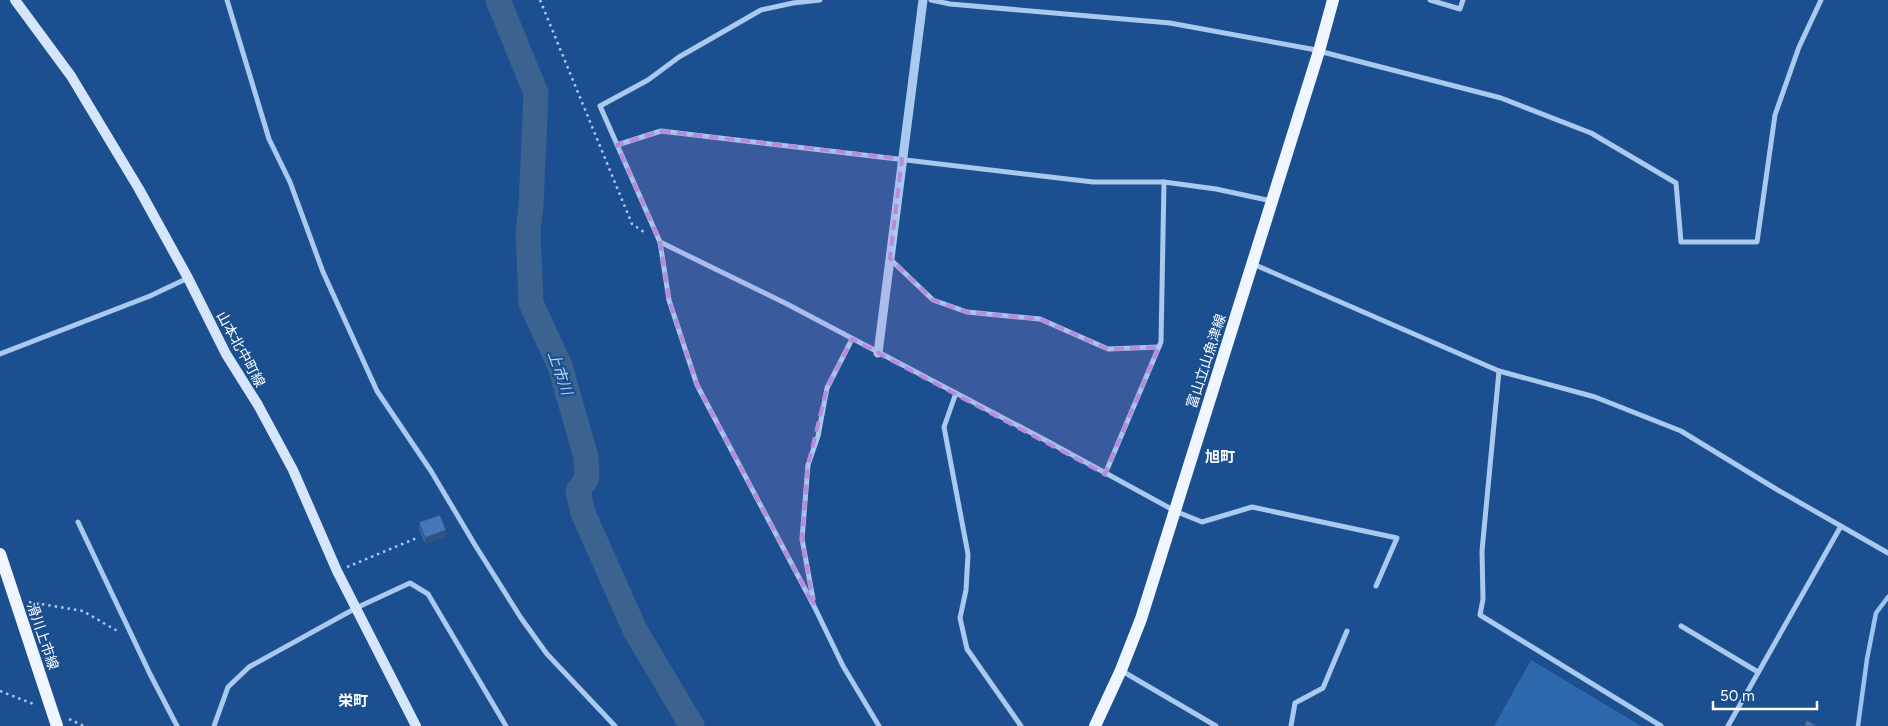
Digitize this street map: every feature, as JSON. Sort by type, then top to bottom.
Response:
[{"type":"main road","name":"山本北中町線","points":[[15,0],[71,76],[139,189],[188,278],[226,354],[258,405],[293,470],[337,571],[416,726]]},
{"type":"main road","name":"富山立山魚津線","points":[[1095,726],[1121,670],[1141,619],[1334,0]]},
{"type":"main road","name":"滑川上市線","points":[[0,554],[58,726]]},
{"type":"street","points":[[228,0],[269,139],[290,182],[323,272],[377,391],[431,471],[521,618],[547,654],[615,726]]},
{"type":"street","points":[[820,0],[793,3],[761,10],[679,57],[648,80],[600,106],[660,242],[670,300],[697,385],[814,606],[843,666],[879,726]]},
{"type":"street","points":[[878,353],[923,0]]},
{"type":"street","points":[[931,0],[950,4],[1170,23],[1319,51],[1501,98],[1591,134],[1676,183],[1681,242],[1757,242],[1775,116],[1799,47],[1821,0]]},
{"type":"street","points":[[1430,0],[1460,9],[1463,0]]},
{"type":"street","points":[[617,146],[661,131],[1093,182],[1164,182],[1216,189],[1272,201]]},
{"type":"street","points":[[1105,474],[1161,342],[1164,182]]},
{"type":"street","points":[[660,242],[787,304],[1047,441],[1175,511],[1202,522],[1252,507],[1397,538],[1376,586]]},
{"type":"street","points":[[890,258],[934,300],[967,312],[1040,320],[1108,349],[1159,348]]},
{"type":"street","points":[[1252,264],[1498,371],[1596,397],[1681,431],[1888,553]]},
{"type":"street","points":[[0,354],[150,296],[188,278]]},
{"type":"street","points":[[814,606],[802,539],[808,465],[818,436],[827,388],[852,339]]},
{"type":"street","points":[[1498,371],[1482,551],[1483,599],[1480,615],[1661,726]]},
{"type":"street","points":[[956,393],[944,427],[968,554],[966,590],[960,618],[967,649],[1020,726]]},
{"type":"street","points":[[78,522],[177,726]]},
{"type":"street","points":[[1728,726],[1841,526]]},
{"type":"street","points":[[214,726],[228,687],[249,667],[356,608],[410,583],[428,594],[506,726]]},
{"type":"street","points":[[1681,626],[1758,672]]},
{"type":"street","points":[[1291,726],[1295,703],[1323,688],[1347,630]]},
{"type":"street","points":[[1121,670],[1216,726]]},
{"type":"path","points":[[540,0],[632,224],[660,242]]},
{"type":"path","points":[[337,571],[419,537]]},
{"type":"path","points":[[15,599],[83,611],[134,640]]},
{"type":"path","points":[[0,691],[53,712]]},
{"type":"highlighted area","points":[[661,131],[902,159],[890,258],[933,300],[967,312],[1040,319],[1108,349],[1159,347],[1105,474],[852,339],[827,388],[808,465],[802,539],[814,606],[697,385],[669,300],[660,242],[617,145]]},
{"type":"shaded area","points":[[1531,660],[1641,726],[1494,726]]},
{"type":"building","points":[[440,515],[446,530],[425,538],[419,522]]},
{"type":"building","points":[[1807,720],[1817,726],[1804,726]]},
{"type":"waterway","name":"上市川","points":[[498,0],[536,93],[531,206],[528,231],[531,303],[560,366],[586,457],[587,478],[578,491],[583,513],[635,630],[692,726]]},
{"type":"waterway","points":[[1858,726],[1867,659],[1876,613],[1888,597]]},
{"type":"district","name":"旭町","points":[[1220,457]]},
{"type":"district","name":"栄町","points":[[353,701]]}]
